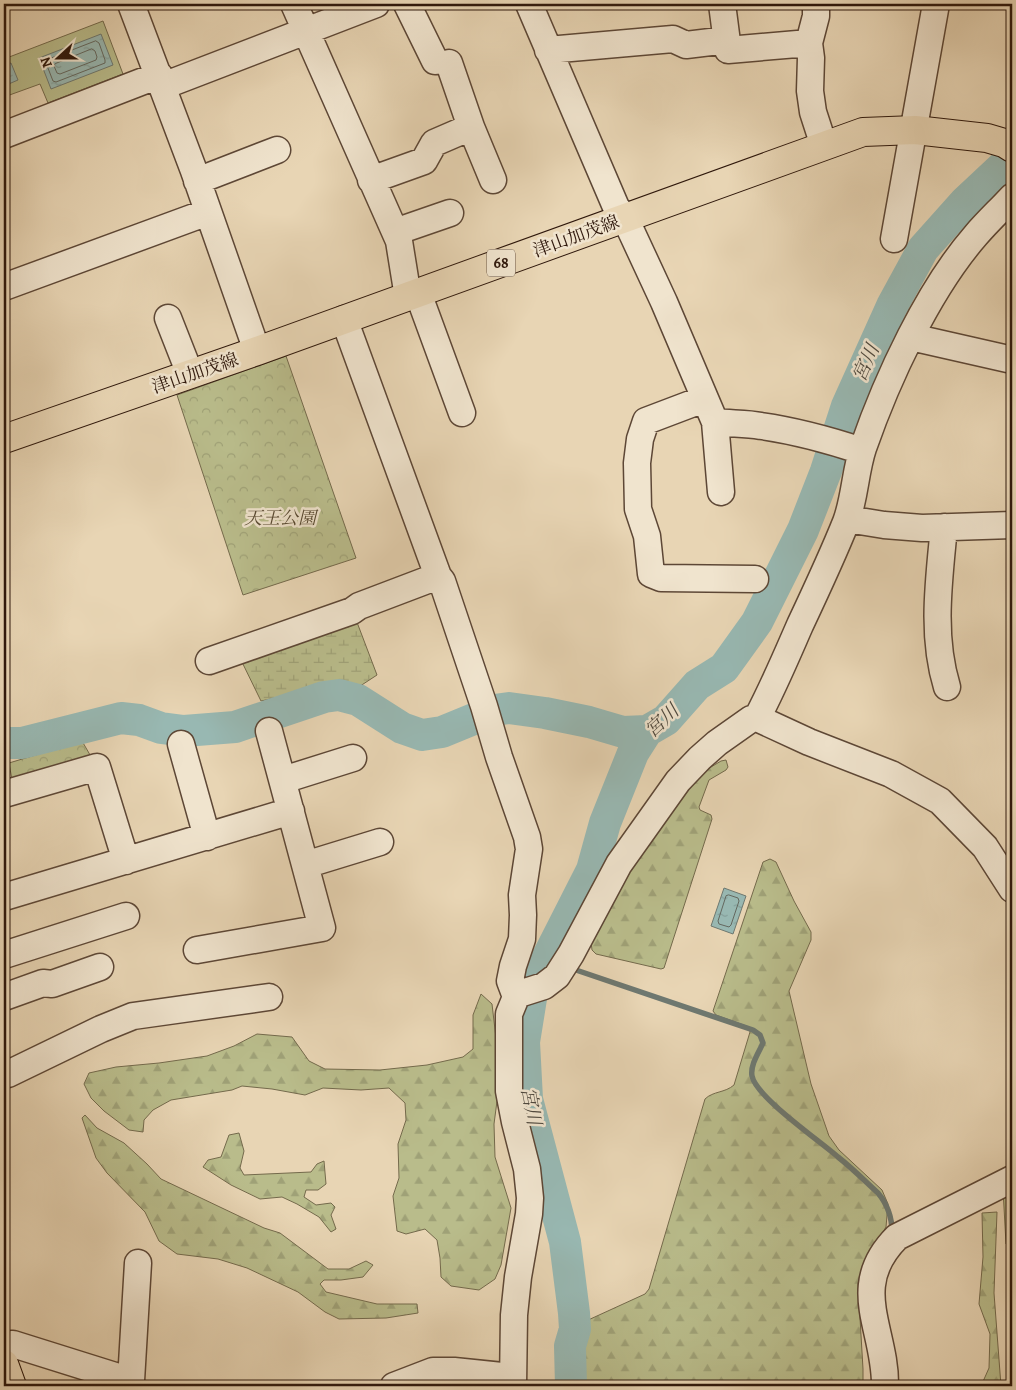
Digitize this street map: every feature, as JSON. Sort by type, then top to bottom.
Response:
[{"type":"main road","name":"津山加茂線","points":[[4,439],[257,351],[863,132],[914,130],[987,138],[1008,145]]},
{"type":"main road","points":[[4,1364],[12,1386]]},
{"type":"street","points":[[131,4],[198,181],[257,351]]},
{"type":"street","points":[[294,4],[399,241],[413,295],[462,413]]},
{"type":"street","points":[[4,134],[306,31],[376,4]]},
{"type":"street","points":[[407,4],[442,62],[493,180]]},
{"type":"street","points":[[529,4],[616,207],[625,218],[664,302],[715,422],[721,492]]},
{"type":"street","points":[[722,4],[728,50],[809,42]]},
{"type":"street","points":[[816,4],[816,16],[809,42],[811,58],[810,91],[813,112],[824,146]]},
{"type":"street","points":[[894,239],[936,4]]},
{"type":"street","points":[[548,50],[673,39],[686,45],[727,40]]},
{"type":"street","points":[[371,180],[424,161],[434,143],[471,127]]},
{"type":"street","points":[[198,181],[277,150]]},
{"type":"street","points":[[757,718],[772,690],[829,564],[847,519],[862,451],[910,337],[950,269],[975,236],[1012,197]]},
{"type":"street","points":[[4,288],[208,212]]},
{"type":"street","points":[[395,232],[450,213]]},
{"type":"street","points":[[168,318],[190,374]]},
{"type":"street","points":[[344,319],[438,576],[442,580],[527,837],[529,849],[522,895],[522,938],[510,980],[527,992]]},
{"type":"street","points":[[910,337],[1008,358]]},
{"type":"street","points":[[704,399],[646,421],[642,429],[637,463],[638,509],[647,536],[651,574],[662,578],[755,579]]},
{"type":"street","points":[[715,422],[758,425],[814,436],[862,451]]},
{"type":"street","points":[[847,519],[884,525],[922,528],[1012,525]]},
{"type":"street","points":[[944,527],[938,596],[938,630],[942,669],[947,687]]},
{"type":"street","points":[[209,661],[352,611],[359,606],[438,576]]},
{"type":"street","points":[[394,1386],[433,1372],[461,1372],[513,1382],[516,1296],[530,1198],[527,1169],[514,1122],[509,1091],[509,1014],[527,992],[558,976],[619,864],[678,781],[717,743],[752,719],[757,718],[809,742],[891,774],[940,801],[985,847],[1012,889]]},
{"type":"street","points":[[197,950],[322,928],[269,731]]},
{"type":"street","points":[[181,744],[207,837]]},
{"type":"street","points":[[282,780],[354,758]]},
{"type":"street","points":[[4,794],[97,767],[126,861]]},
{"type":"street","points":[[4,897],[291,811]]},
{"type":"street","points":[[305,865],[380,842]]},
{"type":"street","points":[[4,955],[126,916]]},
{"type":"street","points":[[4,997],[43,983],[52,984],[100,967]]},
{"type":"street","points":[[4,1075],[133,1016],[269,997]]},
{"type":"street","points":[[885,1386],[882,1352],[873,1314],[871,1288],[878,1263],[886,1248],[897,1237],[1012,1179]]},
{"type":"street","points":[[4,1345],[13,1344],[131,1382],[138,1263]]},
{"type":"green space","points":[[103,21],[123,74],[48,103],[40,84],[4,97],[4,59]]},
{"type":"green space","name":"天王公園","points":[[286,356],[356,558],[243,595],[177,395]]},
{"type":"green space","points":[[355,617],[377,675],[351,692],[328,689],[317,690],[261,701],[240,658]]},
{"type":"green space","points":[[82,741],[97,767],[14,791],[9,763]]},
{"type":"green space","points":[[726,760],[728,767],[709,780],[699,807],[700,810],[711,815],[712,819],[664,968],[661,969],[596,954],[592,950],[591,942],[618,889],[653,836],[697,779],[711,767]]},
{"type":"green space","points":[[770,859],[776,862],[811,932],[811,940],[789,991],[811,1084],[829,1136],[839,1150],[882,1190],[888,1204],[886,1227],[862,1267],[858,1284],[863,1386],[579,1386],[577,1344],[582,1328],[586,1321],[645,1294],[649,1289],[705,1099],[734,1085],[750,1032],[749,1027],[716,1015],[713,1011],[763,862]]},
{"type":"green space","points":[[481,994],[492,1004],[498,1055],[499,1086],[494,1124],[495,1157],[511,1208],[501,1265],[495,1279],[479,1290],[451,1286],[441,1277],[437,1240],[425,1229],[406,1234],[397,1231],[393,1196],[399,1178],[398,1144],[406,1120],[405,1103],[389,1088],[361,1090],[323,1088],[305,1095],[242,1086],[232,1090],[171,1100],[153,1110],[144,1120],[143,1132],[129,1130],[104,1111],[91,1098],[84,1084],[89,1073],[116,1067],[207,1056],[234,1046],[257,1034],[292,1037],[309,1061],[325,1069],[380,1070],[427,1065],[463,1057],[473,1049],[473,1015]]},
{"type":"green space","points":[[85,1115],[97,1128],[124,1143],[161,1179],[264,1228],[280,1233],[328,1269],[349,1269],[366,1261],[373,1265],[363,1277],[324,1280],[320,1284],[326,1292],[377,1304],[417,1304],[418,1313],[386,1318],[339,1319],[325,1312],[298,1292],[247,1268],[218,1259],[177,1254],[159,1241],[145,1212],[107,1173],[96,1158],[82,1118]]},
{"type":"green space","points":[[239,1133],[244,1151],[240,1168],[244,1175],[311,1172],[317,1164],[324,1161],[326,1184],[318,1190],[306,1190],[304,1197],[316,1205],[331,1203],[335,1207],[331,1215],[336,1229],[331,1232],[319,1217],[282,1197],[260,1199],[231,1185],[203,1167],[208,1160],[221,1157],[229,1135]]},
{"type":"green space","points":[[1012,1186],[1012,1244],[1006,1244],[1003,1189]]},
{"type":"green space","points":[[997,1212],[994,1293],[1001,1386],[981,1386],[989,1368],[990,1334],[979,1304],[983,1257],[982,1213]]},
{"type":"water","points":[[101,34],[113,65],[51,89],[39,58]]},
{"type":"water","points":[[11,63],[18,80],[4,86],[4,65]]},
{"type":"water","points":[[724,888],[746,896],[733,934],[711,926]]},
{"type":"waterway","name":"宮川","points":[[571,1386],[570,1346],[575,1329],[565,1242],[527,1099],[524,1042],[533,986],[592,870],[605,823],[633,753],[647,731],[666,720],[697,685],[724,668],[757,622],[803,530],[826,471],[847,406],[892,306],[923,249],[965,202],[1012,158]]},
{"type":"waterway","points":[[4,743],[22,743],[121,718],[139,720],[161,728],[184,731],[235,727],[324,697],[339,695],[358,700],[402,728],[422,735],[442,732],[481,716]]},
{"type":"waterway","points":[[494,710],[509,708],[545,713],[589,722],[623,732],[647,731]]},
{"type":"waterway","points":[[573,969],[753,1030],[760,1035],[763,1043],[752,1072],[756,1085],[776,1107],[843,1161],[878,1193],[889,1211],[892,1232]]}]
